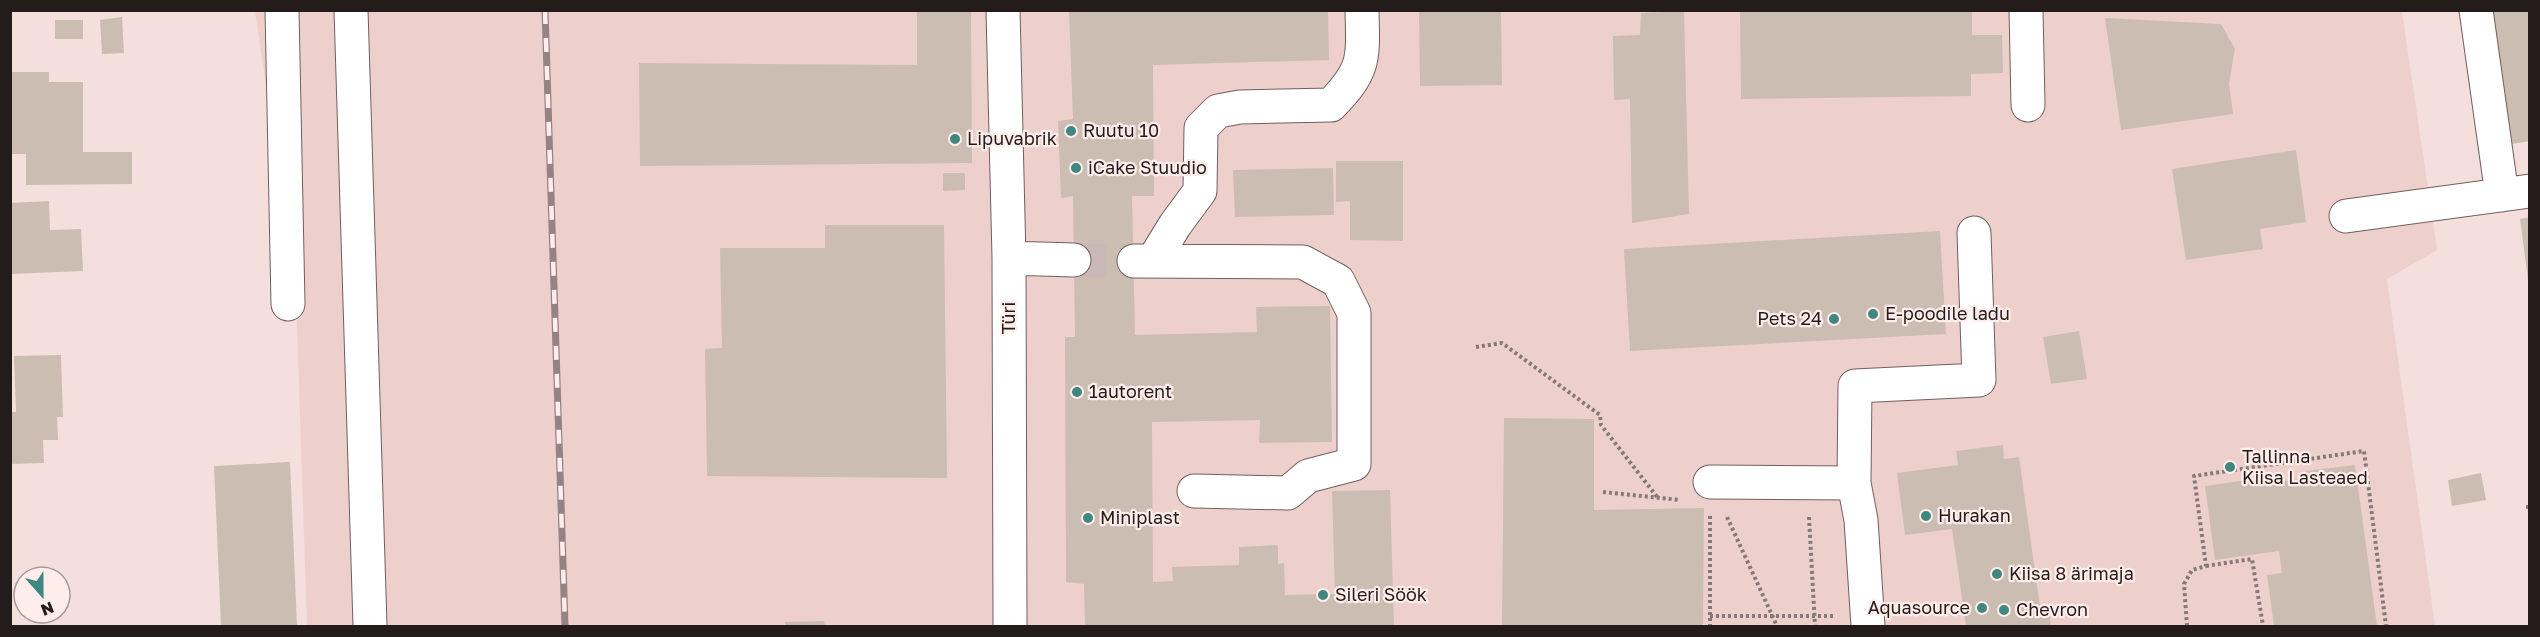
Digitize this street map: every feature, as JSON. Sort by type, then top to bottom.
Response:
[{"type":"street","points":[[282,10],[288,304]]},
{"type":"street","points":[[351,10],[370,627]]},
{"type":"street","name":"Türi","points":[[1003,10],[1009,258],[1010,627]]},
{"type":"street","points":[[1194,491],[1288,493],[1308,476],[1354,464],[1354,314],[1338,281],[1303,262],[1143,261],[1175,225],[1200,191],[1201,128],[1218,111],[1240,107],[1331,105],[1353,82],[1363,54],[1362,10]]},
{"type":"street","points":[[2026,10],[2028,105]]},
{"type":"street","points":[[2346,216],[2516,193],[2476,10]]},
{"type":"street","points":[[1868,621],[1861,520],[1854,483],[1855,386],[1979,380],[1974,233]]},
{"type":"street","points":[[1009,258],[1074,260]]},
{"type":"street","points":[[1710,482],[1854,483]]},
{"type":"path","points":[[1476,347],[1502,343],[1600,415],[1601,424],[1658,498]]},
{"type":"path","points":[[2206,566],[2194,476],[2364,451],[2386,627]]},
{"type":"path","points":[[1710,482],[1710,627]]},
{"type":"path","points":[[1725,513],[1777,627]]},
{"type":"path","points":[[1809,515],[1815,627]]},
{"type":"path","points":[[2187,627],[2184,584],[2192,570],[2252,559],[2263,627]]},
{"type":"path","points":[[1710,616],[1815,616],[1868,621]]},
{"type":"shaded area","points":[[2373,10],[2402,12],[2437,250],[2387,279],[2435,626],[307,626],[296,295],[255,11]]},
{"type":"building","points":[[917,10],[971,10],[972,163],[640,166],[639,63],[917,65]]},
{"type":"building","points":[[1069,10],[1328,10],[1329,60],[1153,65],[1154,196],[1132,196],[1135,335],[1257,332],[1256,307],[1330,306],[1332,442],[1259,443],[1260,420],[1152,422],[1153,582],[1173,581],[1172,567],[1239,565],[1239,547],[1278,545],[1278,564],[1284,563],[1285,595],[1335,594],[1332,491],[1390,490],[1394,626],[1085,626],[1084,584],[1066,582],[1065,337],[1075,337],[1073,196],[1061,198],[1058,121],[1073,119]]},
{"type":"building","points":[[1419,10],[1501,10],[1502,85],[1420,86]]},
{"type":"building","points":[[1740,10],[1972,10],[1972,35],[2002,35],[2003,73],[1971,74],[1971,96],[1741,99]]},
{"type":"building","points":[[2493,10],[2530,10],[2530,141],[2512,144]]},
{"type":"building","points":[[1684,11],[1689,214],[1632,223],[1630,99],[1614,100],[1613,36],[1640,35],[1641,13]]},
{"type":"building","points":[[122,17],[124,53],[102,54],[100,20]]},
{"type":"building","points":[[2105,18],[2221,24],[2235,49],[2229,83],[2233,114],[2121,130]]},
{"type":"building","points":[[55,20],[83,20],[83,39],[55,39]]},
{"type":"building","points":[[10,72],[49,72],[49,82],[83,82],[83,152],[132,152],[132,184],[26,185],[26,154],[10,154]]},
{"type":"building","points":[[2296,150],[2306,222],[2260,229],[2263,249],[2186,260],[2172,169]]},
{"type":"building","points":[[1336,161],[1403,161],[1403,241],[1350,240],[1350,201],[1336,202]]},
{"type":"building","points":[[1333,168],[1334,215],[1235,217],[1233,170]]},
{"type":"building","points":[[943,173],[965,173],[965,190],[943,191]]},
{"type":"building","points":[[49,201],[50,230],[81,229],[83,271],[10,274],[10,203]]},
{"type":"building","points":[[2530,217],[2530,280],[2528,280],[2520,219]]},
{"type":"building","points":[[825,225],[944,225],[947,478],[707,476],[705,349],[722,348],[720,248],[825,248]]},
{"type":"building","points":[[1940,231],[1946,334],[1630,351],[1624,249]]},
{"type":"building","points":[[2079,331],[2087,379],[2051,384],[2043,337]]},
{"type":"building","points":[[61,355],[63,417],[57,417],[58,440],[43,440],[44,463],[10,464],[10,412],[16,412],[14,356]]},
{"type":"building","points":[[1504,418],[1594,419],[1594,510],[1704,508],[1703,626],[1502,626]]},
{"type":"building","name":"Kiisa 8 ärimaja","points":[[2003,445],[2004,459],[2019,457],[2041,614],[2049,612],[2051,626],[1966,626],[1952,529],[1905,535],[1897,473],[1958,465],[1956,451]]},
{"type":"building","points":[[290,462],[297,626],[221,626],[214,466]]},
{"type":"building","points":[[2355,465],[2377,626],[2274,626],[2267,575],[2282,573],[2279,551],[2215,560],[2205,486],[2255,479],[2256,485],[2307,478],[2306,471]]},
{"type":"building","points":[[2481,473],[2486,500],[2452,506],[2448,480]]},
{"type":"building","points":[[824,621],[825,626],[785,626],[785,622]]},
{"type":"tunnel","points":[[1074,260],[1134,261]]},
{"type":"railway","points":[[545,10],[565,626]]},
{"type":"place","name":"Ruutu 10","points":[[1071,131]]},
{"type":"place","name":"Lipuvabrik","points":[[955,139]]},
{"type":"place","name":"iCake Stuudio","points":[[1076,168]]},
{"type":"place","name":"E-poodile ladu","points":[[1873,314]]},
{"type":"place","name":"Pets 24","points":[[1834,319]]},
{"type":"place","name":"1autorent","points":[[1077,392]]},
{"type":"place","name":"Tallinna Kiisa Lasteaed","points":[[2230,467]]},
{"type":"place","name":"Hurakan","points":[[1926,516]]},
{"type":"place","name":"Miniplast","points":[[1088,518]]},
{"type":"place","name":"Kiisa 8 ärimaja","points":[[1997,574]]},
{"type":"place","name":"Sileri Söök","points":[[1323,595]]},
{"type":"place","name":"Aquasource","points":[[1982,608]]},
{"type":"place","name":"Chevron","points":[[2004,610]]}]
